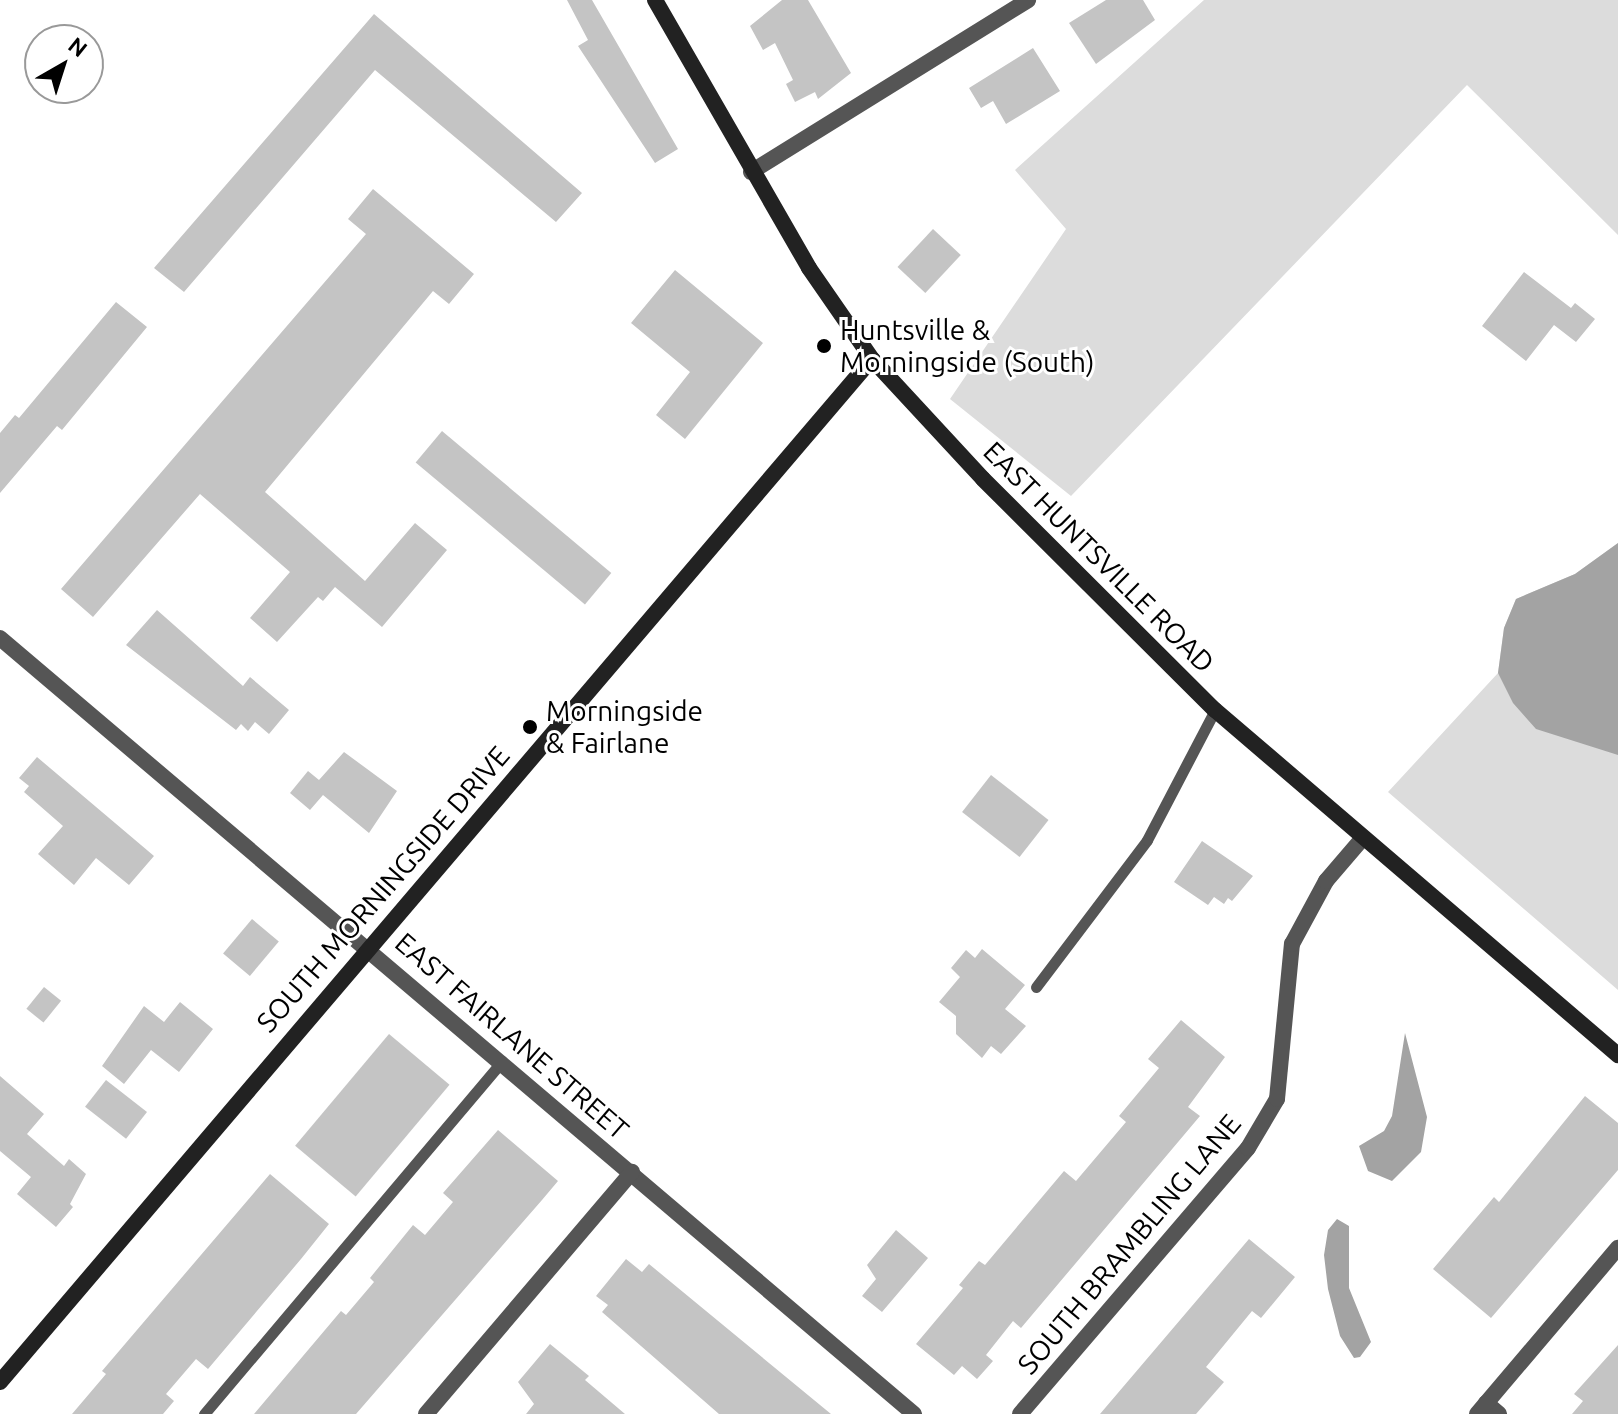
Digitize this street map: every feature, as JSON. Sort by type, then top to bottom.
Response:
[{"type":"main road","name":"EAST HUNTSVILLE ROAD","points":[[655,0],[751,172],[872,359],[983,479],[1215,710],[1618,1055]]},
{"type":"main road","name":"SOUTH MORNINGSIDE DRIVE","points":[[0,1382],[367,946],[872,359]]},
{"type":"street","points":[[751,172],[1028,0]]},
{"type":"street","name":"EAST FAIRLANE STREET","points":[[0,638],[367,946],[914,1414]]},
{"type":"street","name":"SOUTH BRAMBLING LANE","points":[[1020,1414],[1248,1148],[1277,1099],[1292,944],[1326,881],[1362,839]]},
{"type":"street","points":[[435,1411],[632,1172]]},
{"type":"street","points":[[1487,1410],[1618,1248]]},
{"type":"lane","points":[[1036,987],[1147,840],[1215,710]]},
{"type":"lane","points":[[204,1414],[502,1061]]},
{"type":"shaded area","points":[[1204,0],[1618,0],[1618,235],[1467,85],[1071,496],[950,399],[1066,229],[1015,170]]},
{"type":"shaded area","points":[[1618,543],[1618,990],[1388,792],[1498,673],[1504,628],[1516,599],[1575,574]]},
{"type":"shaded area","points":[[1618,543],[1618,755],[1536,729],[1513,703],[1498,673],[1504,628],[1516,599],[1575,574]]},
{"type":"shaded area","points":[[1405,1033],[1427,1117],[1421,1152],[1392,1181],[1368,1171],[1359,1146],[1384,1131],[1392,1116]]},
{"type":"shaded area","points":[[1337,1219],[1349,1226],[1349,1288],[1371,1342],[1360,1357],[1354,1358],[1340,1336],[1328,1289],[1324,1255],[1328,1230]]},
{"type":"building","points":[[567,0],[592,0],[678,149],[655,163],[578,46],[588,40]]},
{"type":"building","points":[[782,0],[808,0],[851,73],[818,99],[815,92],[795,102],[786,84],[793,80],[775,43],[763,50],[750,26]]},
{"type":"building","points":[[1106,0],[1143,0],[1155,20],[1096,64],[1069,23]]},
{"type":"building","points":[[374,14],[582,193],[556,222],[375,70],[184,292],[154,268]]},
{"type":"building","points":[[1033,48],[1060,91],[1006,124],[993,101],[981,108],[969,88]]},
{"type":"building","points":[[373,189],[474,274],[449,304],[433,291],[265,492],[365,581],[415,523],[447,550],[382,627],[335,587],[323,601],[318,597],[277,642],[250,618],[290,572],[200,494],[93,617],[61,589],[366,234],[348,219]]},
{"type":"building","points":[[933,229],[961,255],[925,293],[898,267]]},
{"type":"building","points":[[675,270],[763,343],[685,439],[656,415],[690,372],[631,323]]},
{"type":"building","points":[[1524,272],[1571,308],[1575,303],[1595,319],[1576,342],[1554,325],[1526,361],[1482,326]]},
{"type":"building","points":[[116,302],[147,327],[62,430],[57,426],[0,493],[0,433],[15,415],[19,418]]},
{"type":"building","points":[[442,431],[611,573],[585,604],[416,462]]},
{"type":"building","points":[[157,610],[243,686],[250,677],[289,710],[269,734],[255,722],[248,731],[241,724],[236,730],[126,645]]},
{"type":"building","points":[[344,752],[397,791],[369,833],[323,795],[310,810],[290,793],[308,771],[319,780]]},
{"type":"building","points":[[37,757],[154,856],[129,885],[96,858],[74,885],[38,854],[63,826],[24,792],[29,786],[19,778]]},
{"type":"building","points":[[991,775],[1049,820],[1020,857],[962,812]]},
{"type":"building","points":[[1202,841],[1253,876],[1232,901],[1228,898],[1224,904],[1214,897],[1208,905],[1174,882]]},
{"type":"building","points":[[252,919],[279,941],[250,976],[223,953]]},
{"type":"building","points":[[982,949],[1025,985],[1005,1009],[1026,1026],[1001,1054],[991,1046],[982,1058],[956,1034],[956,1016],[939,1002],[960,977],[951,968],[966,950],[975,958]]},
{"type":"building","points":[[44,987],[61,1001],[43,1023],[26,1009]]},
{"type":"building","points":[[180,1002],[213,1029],[179,1072],[151,1050],[124,1084],[102,1066],[144,1006],[164,1022]]},
{"type":"building","points":[[1181,1020],[1225,1057],[1188,1107],[1200,1116],[1021,1328],[1013,1321],[986,1355],[993,1361],[977,1379],[962,1366],[954,1375],[916,1344],[963,1288],[959,1285],[979,1261],[985,1265],[1064,1171],[1076,1181],[1126,1122],[1119,1116],[1159,1068],[1148,1059]]},
{"type":"building","points":[[389,1034],[450,1085],[356,1197],[295,1146]]},
{"type":"building","points":[[0,1076],[44,1114],[27,1134],[64,1166],[69,1159],[86,1174],[70,1204],[73,1207],[56,1227],[17,1194],[31,1177],[0,1151]]},
{"type":"building","points":[[106,1080],[147,1112],[126,1139],[85,1107]]},
{"type":"building","points":[[1585,1096],[1618,1123],[1618,1170],[1491,1318],[1433,1269],[1494,1197],[1499,1202]]},
{"type":"building","points":[[498,1130],[558,1181],[542,1200],[356,1414],[254,1414],[341,1311],[346,1315],[374,1282],[370,1278],[413,1225],[425,1235],[453,1202],[443,1193]]},
{"type":"building","points":[[270,1174],[329,1224],[301,1259],[208,1369],[196,1359],[166,1394],[174,1401],[163,1414],[72,1414],[106,1374],[102,1371]]},
{"type":"building","points":[[896,1230],[928,1258],[882,1312],[862,1296],[876,1279],[867,1265]]},
{"type":"building","points":[[1249,1239],[1295,1277],[1261,1318],[1252,1311],[1206,1367],[1224,1382],[1196,1414],[1100,1414]]},
{"type":"building","points":[[626,1259],[642,1272],[649,1264],[831,1414],[719,1414],[602,1312],[608,1305],[596,1296]]},
{"type":"building","points":[[550,1344],[589,1376],[585,1380],[625,1414],[526,1414],[534,1404],[518,1382]]},
{"type":"building","points":[[1618,1345],[1618,1414],[1572,1414],[1583,1401],[1574,1394]]},
{"type":"place","name":"Huntsville & Morningside (South)","points":[[824,346]]},
{"type":"place","name":"Morningside & Fairlane","points":[[530,727]]}]
